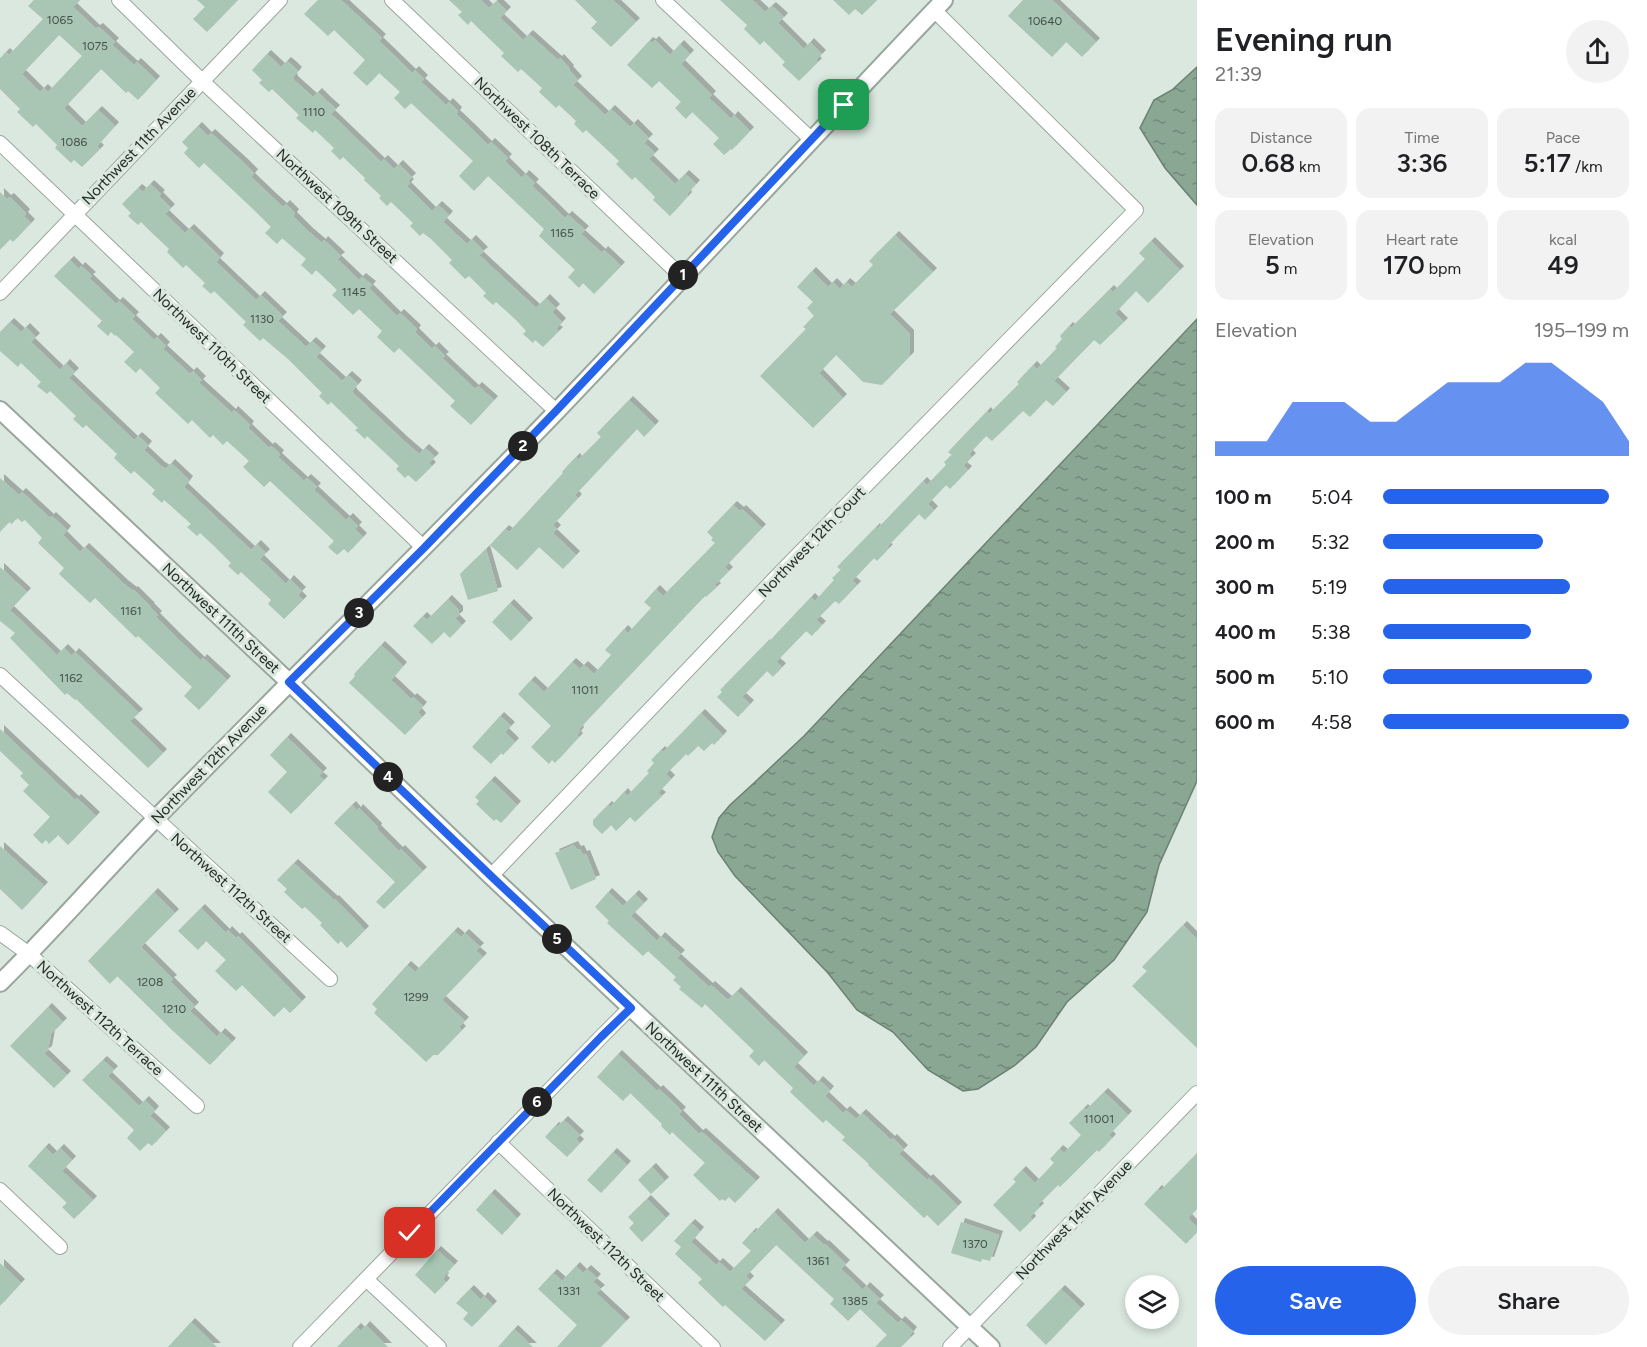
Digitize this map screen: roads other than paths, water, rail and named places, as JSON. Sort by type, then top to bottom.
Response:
[{"type":"street","name":"Northwest 109th Street","points":[[119,0],[202,81],[556,411]]},
{"type":"street","name":"Northwest 11th Avenue","points":[[0,293],[280,0]]},
{"type":"street","name":"Northwest 108th Terrace","points":[[392,0],[682,277]]},
{"type":"street","points":[[663,0],[812,140]]},
{"type":"street","name":"Northwest 12th Avenue","points":[[0,983],[155,819],[424,548],[556,411],[938,3]]},
{"type":"street","name":"Northwest 12th Court","points":[[491,876],[782,572],[1136,210],[938,3]]},
{"type":"street","name":"Northwest 110th Street","points":[[0,143],[424,548]]},
{"type":"street","name":"Northwest 111th Street","points":[[0,410],[991,1347]]},
{"type":"street","name":"Northwest 112th Street","points":[[0,675],[330,979]]},
{"type":"street","name":"Northwest 112th Terrace","points":[[0,933],[29,954],[197,1106]]},
{"type":"street","points":[[300,1347],[631,1008]]},
{"type":"street","name":"Northwest 14th Avenue","points":[[950,1347],[1197,1093]]},
{"type":"street","name":"Northwest 112th Street","points":[[498,1142],[714,1347]]},
{"type":"street","points":[[0,1190],[60,1246]]},
{"type":"street","points":[[366,1279],[439,1347]]},
{"type":"water","points":[[1197,67],[1197,205],[1165,168],[1140,128],[1154,100],[1172,90]]},
{"type":"water","points":[[1197,319],[1197,781],[1159,865],[1147,912],[1114,960],[1067,1002],[1036,1047],[1014,1066],[978,1089],[963,1091],[928,1070],[893,1032],[857,1010],[828,973],[735,876],[718,852],[712,837],[719,818],[730,805],[804,736]]}]
